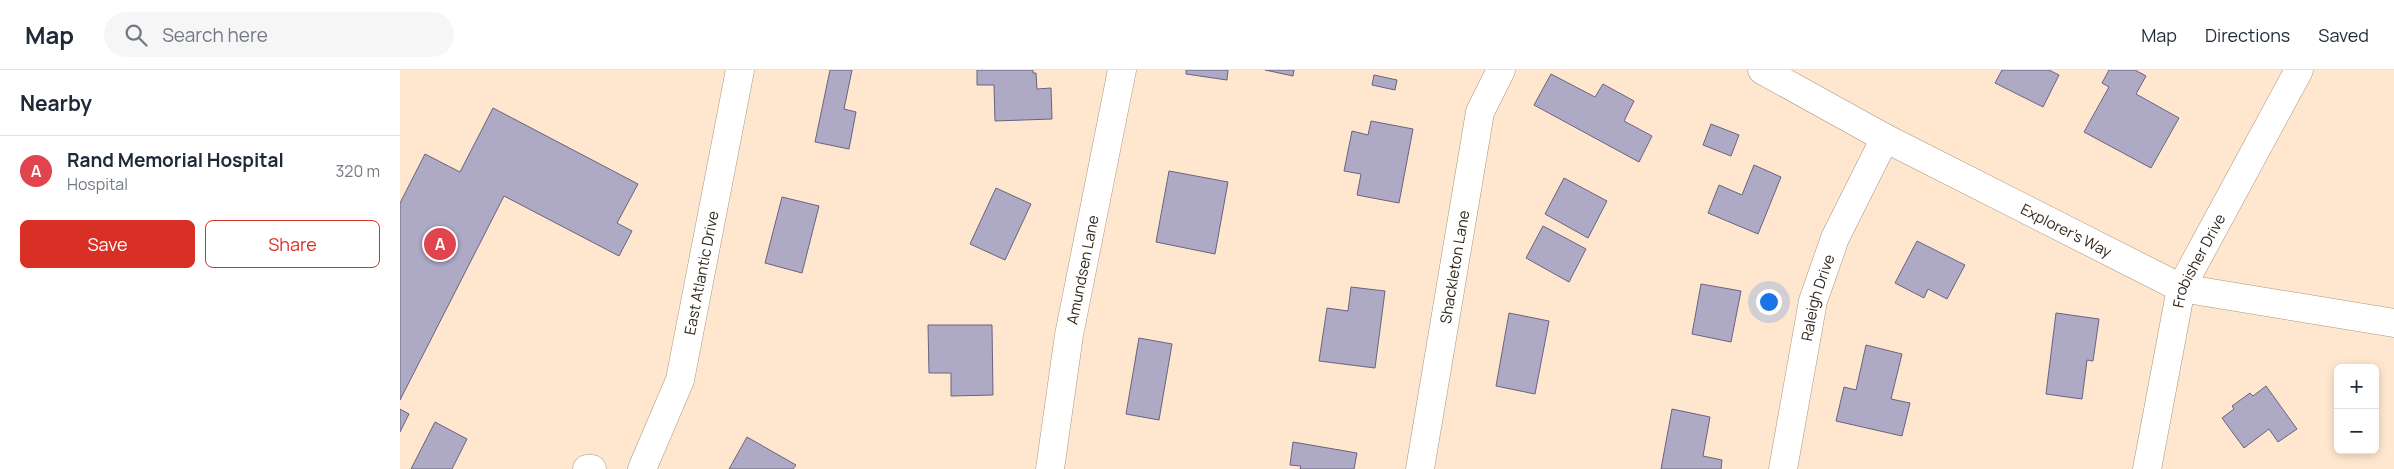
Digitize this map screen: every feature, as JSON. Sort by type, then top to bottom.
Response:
[{"type":"street","name":"East Atlantic Drive","points":[[642,469],[680,380],[740,70]]},
{"type":"street","name":"Amundsen Lane","points":[[1050,469],[1069,335],[1122,70]]},
{"type":"street","name":"Shackleton Lane","points":[[1420,469],[1480,112],[1501,70]]},
{"type":"street","name":"Explorer's Way","points":[[1762,70],[1885,138],[2181,288],[2394,323]]},
{"type":"street","name":"Frobisher Drive","points":[[2147,469],[2181,288],[2299,70]]},
{"type":"street","name":"Raleigh Drive","points":[[1783,469],[1813,301],[1835,238],[1885,138]]},
{"type":"street","points":[[587,469],[592,469]]},
{"type":"building","points":[[830,70],[852,70],[844,109],[856,112],[849,149],[815,142]]},
{"type":"building","points":[[977,70],[1033,70],[1033,73],[1036,73],[1037,89],[1051,88],[1052,119],[995,121],[994,85],[977,85]]},
{"type":"building","points":[[1186,70],[1228,70],[1227,80],[1186,74]]},
{"type":"building","points":[[1265,70],[1294,70],[1293,76]]},
{"type":"building","points":[[2002,70],[2049,70],[2059,75],[2043,107],[1995,83]]},
{"type":"building","points":[[2109,70],[2135,70],[2146,76],[2136,94],[2179,118],[2151,168],[2084,132],[2109,87],[2102,83]]},
{"type":"building","points":[[1551,74],[1595,97],[1603,84],[1634,101],[1624,121],[1652,136],[1639,162],[1534,105]]},
{"type":"building","points":[[1374,75],[1397,80],[1395,90],[1372,85]]},
{"type":"building","points":[[493,108],[638,184],[617,223],[632,231],[619,256],[504,196],[400,400],[400,203],[425,154],[460,172]]},
{"type":"building","points":[[1371,121],[1413,129],[1399,203],[1357,195],[1361,174],[1344,171],[1352,131],[1368,135]]},
{"type":"building","points":[[1711,124],[1739,135],[1731,156],[1703,145]]},
{"type":"building","points":[[1754,165],[1781,177],[1758,234],[1708,213],[1719,185],[1742,195]]},
{"type":"building","points":[[1169,171],[1228,182],[1215,254],[1156,242]]},
{"type":"building","points":[[1564,178],[1607,201],[1588,238],[1545,214]]},
{"type":"building","points":[[996,188],[1031,204],[1005,260],[970,244]]},
{"type":"building","points":[[782,197],[819,206],[802,273],[765,263]]},
{"type":"building","points":[[1543,226],[1586,249],[1569,282],[1526,258]]},
{"type":"building","points":[[1917,241],[1965,265],[1947,299],[1928,289],[1924,298],[1895,283]]},
{"type":"building","points":[[1701,284],[1741,291],[1731,342],[1692,334]]},
{"type":"building","points":[[1351,287],[1385,291],[1375,368],[1319,361],[1327,308],[1348,311]]},
{"type":"building","points":[[1509,313],[1549,321],[1535,394],[1496,386]]},
{"type":"building","points":[[2056,313],[2099,319],[2093,361],[2087,360],[2082,399],[2046,394]]},
{"type":"building","points":[[928,325],[992,325],[993,395],[951,396],[951,373],[929,373]]},
{"type":"building","points":[[1139,338],[1172,344],[1159,420],[1126,414]]},
{"type":"building","points":[[1866,345],[1902,354],[1891,399],[1910,403],[1902,436],[1836,421],[1844,387],[1856,390]]},
{"type":"building","points":[[2266,386],[2297,429],[2278,442],[2269,429],[2244,448],[2222,418],[2234,409],[2232,406],[2250,393],[2253,396]]},
{"type":"building","points":[[400,409],[409,414],[400,432]]},
{"type":"building","points":[[1672,409],[1710,417],[1703,456],[1722,460],[1721,469],[1661,469]]},
{"type":"building","points":[[435,422],[467,439],[452,469],[411,469]]},
{"type":"building","points":[[747,437],[796,465],[793,469],[729,469]]},
{"type":"building","points":[[1293,442],[1357,453],[1354,469],[1300,469],[1301,466],[1290,465]]},
{"type":"place","name":"Rand Memorial Hospital","points":[[440,244]]}]
